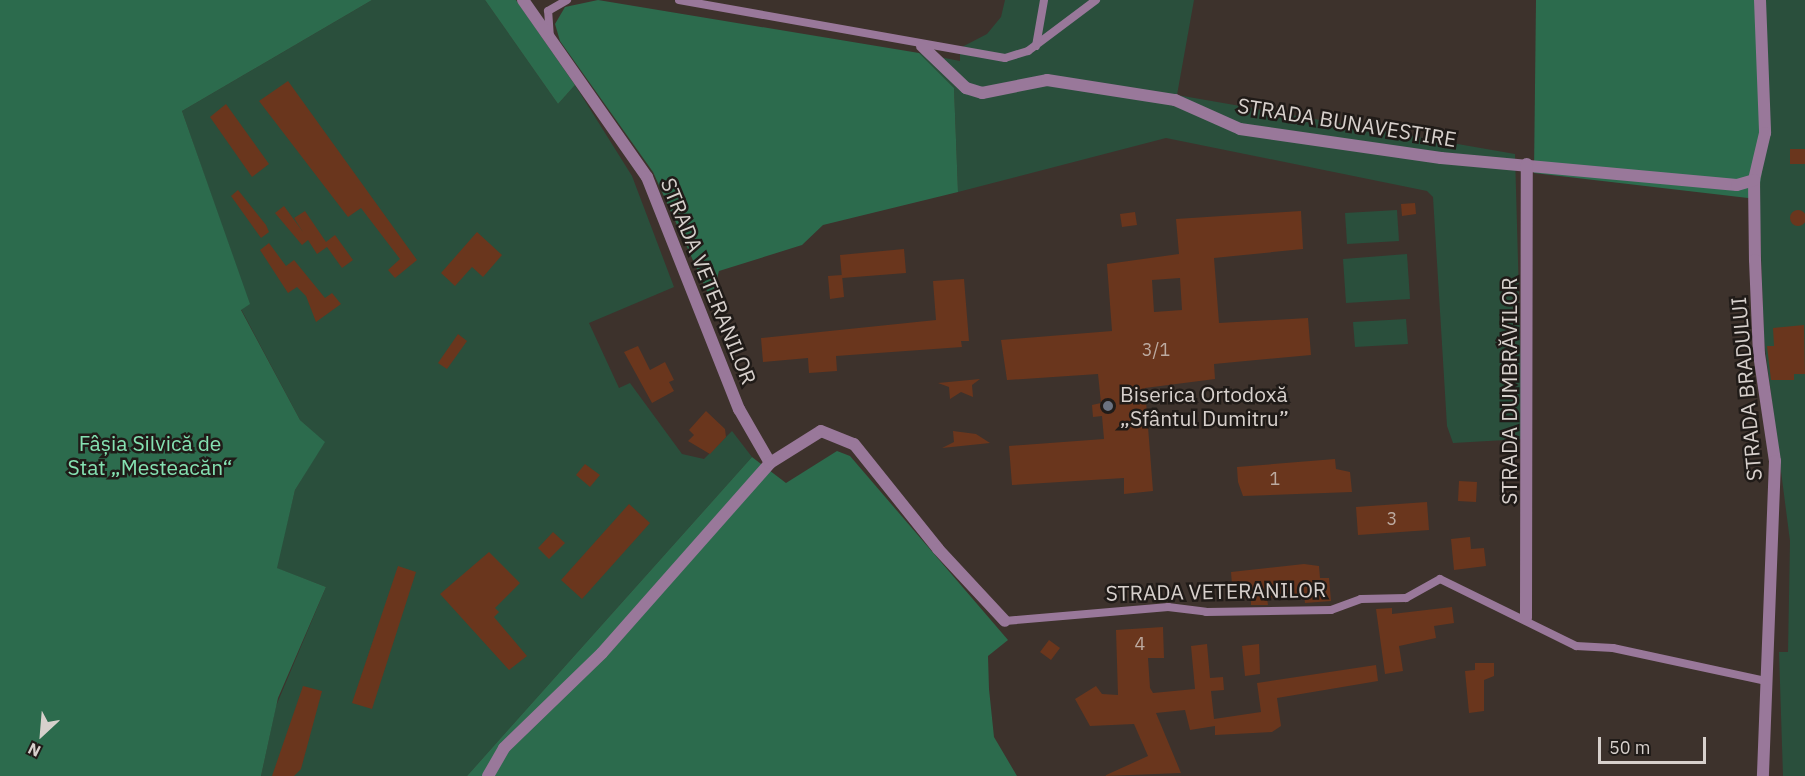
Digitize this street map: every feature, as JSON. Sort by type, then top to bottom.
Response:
[{"type":"street","name":"STRADA VETERANILOR","points":[[523,0],[647,177],[739,409],[770,463]]},
{"type":"street","name":"STRADA BRADULUI","points":[[1760,0],[1765,133],[1754,180],[1759,354],[1775,461],[1763,776]]},
{"type":"street","name":"STRADA BUNAVESTIRE","points":[[922,46],[966,88],[982,93],[1047,80],[1175,100],[1240,129],[1441,158],[1527,164],[1737,185],[1754,180]]},
{"type":"street","name":"STRADA DUMBRĂVILOR","points":[[1526,618],[1527,164]]},
{"type":"street","name":"STRADA VETERANILOR","points":[[488,776],[504,748],[602,653],[770,463],[815,433],[843,436],[1005,621]]},
{"type":"lane","points":[[548,0],[550,41]]},
{"type":"lane","points":[[548,11],[567,0]]},
{"type":"lane","points":[[679,0],[922,46],[1005,58],[1036,46],[1096,0]]},
{"type":"lane","points":[[1036,46],[1044,0]]},
{"type":"lane","name":"STRADA VETERANILOR","points":[[1005,621],[1168,607],[1206,612],[1331,610],[1361,599],[1406,598],[1440,579],[1526,618]]},
{"type":"lane","points":[[1526,618],[1576,646],[1613,648],[1766,681]]},
{"type":"green space","name":"Fâșia Silvică de Stat „Mesteacăn“","points":[[0,0],[372,0],[182,111],[250,304],[241,310],[300,420],[325,442],[295,490],[277,568],[326,587],[278,698],[261,776],[0,776]]},
{"type":"green space","points":[[372,0],[485,0],[558,104],[575,85],[632,176],[674,287],[589,323],[619,388],[630,383],[682,454],[704,459],[732,431],[752,457],[467,776],[261,776],[276,706],[326,587],[276,568],[295,490],[324,442],[300,420],[241,309],[249,304],[182,111]]},
{"type":"green space","points":[[485,0],[516,0],[575,85],[558,104]]},
{"type":"green space","points":[[598,0],[919,53],[954,88],[958,192],[823,225],[802,245],[719,271],[711,300],[653,172],[560,41],[555,24],[565,7]]},
{"type":"green space","points":[[1005,0],[1194,0],[1177,95],[1515,154],[1523,439],[1453,443],[1447,426],[1433,197],[1427,191],[1166,138],[958,192],[954,88],[919,53],[960,61],[960,48],[987,34],[1001,17]]},
{"type":"green space","points":[[1536,0],[1766,0],[1767,134],[1759,195],[1748,198],[1534,173]]},
{"type":"green space","points":[[1766,0],[1805,0],[1805,776],[1783,776],[1779,652],[1788,652],[1790,541],[1764,340],[1759,195],[1767,134]]},
{"type":"green space","points":[[1397,210],[1399,241],[1347,244],[1345,213]]},
{"type":"green space","points":[[1407,254],[1410,299],[1346,303],[1343,259]]},
{"type":"green space","points":[[1406,319],[1408,344],[1355,347],[1353,322]]},
{"type":"green space","points":[[837,451],[850,456],[1008,640],[988,656],[989,689],[994,737],[1017,776],[467,776],[752,457],[786,483]]},
{"type":"building","points":[[288,81],[417,260],[395,278],[388,270],[400,259],[361,208],[348,217],[259,101]]},
{"type":"building","points":[[226,104],[269,164],[252,177],[210,117]]},
{"type":"building","points":[[1790,149],[1805,149],[1805,164],[1790,164]]},
{"type":"building","points":[[238,190],[266,225],[269,232],[261,238],[231,196]]},
{"type":"building","points":[[1415,203],[1416,214],[1402,216],[1401,204]]},
{"type":"building","points":[[284,206],[303,232],[294,218],[305,211],[326,242],[335,235],[353,260],[342,268],[327,247],[317,254],[308,240],[302,245],[275,213]]},
{"type":"building","points":[[1798,210],[1804,212],[1806,218],[1804,224],[1798,226],[1792,224],[1790,218],[1792,212]]},
{"type":"building","points":[[1301,211],[1303,249],[1214,258],[1219,323],[1308,318],[1311,355],[1214,364],[1215,379],[1145,388],[1153,491],[1124,494],[1124,478],[1012,485],[1009,446],[1104,439],[1102,416],[1093,417],[1092,405],[1101,403],[1098,374],[1007,380],[1001,340],[1112,331],[1107,264],[1179,254],[1176,219]],"holes":[[[1180,278],[1182,310],[1154,312],[1152,280]]]},
{"type":"building","points":[[1135,212],[1137,225],[1122,227],[1120,214]]},
{"type":"building","points":[[477,232],[502,255],[483,277],[472,267],[455,286],[441,273]]},
{"type":"building","points":[[269,243],[286,266],[294,260],[325,298],[332,293],[341,304],[316,322],[306,296],[297,287],[288,293],[260,250]]},
{"type":"building","points":[[904,249],[906,273],[842,278],[840,255]]},
{"type":"building","points":[[842,275],[844,297],[830,299],[828,276]]},
{"type":"building","points":[[964,279],[969,341],[961,341],[962,347],[836,356],[837,371],[809,373],[808,358],[763,362],[761,338],[936,320],[933,281]]},
{"type":"building","points":[[1804,325],[1805,374],[1794,374],[1794,380],[1771,380],[1767,346],[1774,346],[1773,328]]},
{"type":"building","points":[[458,334],[467,341],[447,369],[438,363]]},
{"type":"building","points":[[638,346],[650,370],[665,362],[674,380],[669,382],[674,391],[652,403],[624,352]]},
{"type":"building","points":[[980,379],[972,385],[973,397],[961,392],[950,399],[949,387],[938,383]]},
{"type":"building","points":[[706,411],[725,429],[726,437],[710,454],[688,441],[694,435],[689,430]]},
{"type":"building","points":[[953,431],[976,434],[990,443],[942,448],[954,442]]},
{"type":"building","points":[[1335,459],[1336,469],[1350,472],[1352,492],[1243,496],[1238,482],[1237,467]]},
{"type":"building","points":[[585,464],[600,475],[590,487],[576,475]]},
{"type":"building","points":[[1459,481],[1477,482],[1476,502],[1458,501]]},
{"type":"building","points":[[1427,502],[1429,530],[1358,535],[1356,507]]},
{"type":"building","points":[[629,504],[650,523],[582,599],[561,580]]},
{"type":"building","points":[[553,532],[565,543],[549,559],[538,548]]},
{"type":"building","points":[[1470,537],[1471,549],[1484,548],[1486,566],[1454,570],[1451,539]]},
{"type":"building","points":[[489,552],[520,583],[495,608],[499,612],[494,617],[527,656],[509,670],[440,594]]},
{"type":"building","points":[[1304,564],[1319,566],[1320,578],[1329,578],[1331,601],[1305,603],[1304,595],[1267,598],[1268,605],[1251,605],[1251,597],[1233,599],[1231,572]]},
{"type":"building","points":[[398,566],[416,572],[372,709],[352,703]]},
{"type":"building","points":[[1452,607],[1454,623],[1434,626],[1436,638],[1399,646],[1403,671],[1385,674],[1376,609],[1392,608],[1392,614]]},
{"type":"building","points":[[1163,627],[1164,658],[1148,658],[1150,688],[1153,693],[1195,689],[1191,646],[1207,644],[1210,678],[1223,677],[1224,690],[1211,691],[1214,719],[1261,712],[1257,683],[1376,665],[1378,681],[1277,698],[1281,726],[1272,732],[1215,735],[1215,726],[1190,730],[1185,710],[1156,713],[1181,773],[1104,776],[1148,756],[1134,724],[1090,726],[1075,699],[1096,686],[1102,694],[1118,695],[1116,630]]},
{"type":"building","points":[[1049,640],[1060,648],[1051,660],[1040,652]]},
{"type":"building","points":[[1259,644],[1260,674],[1245,676],[1242,646]]},
{"type":"building","points":[[1475,663],[1494,663],[1494,676],[1484,680],[1484,711],[1469,713],[1465,671],[1475,670]]},
{"type":"building","points":[[303,686],[322,691],[301,769],[294,776],[272,776]]},
{"type":"place","name":"Biserica Ortodoxă „Sfântul Dumitru”","points":[[1108,406]]}]
